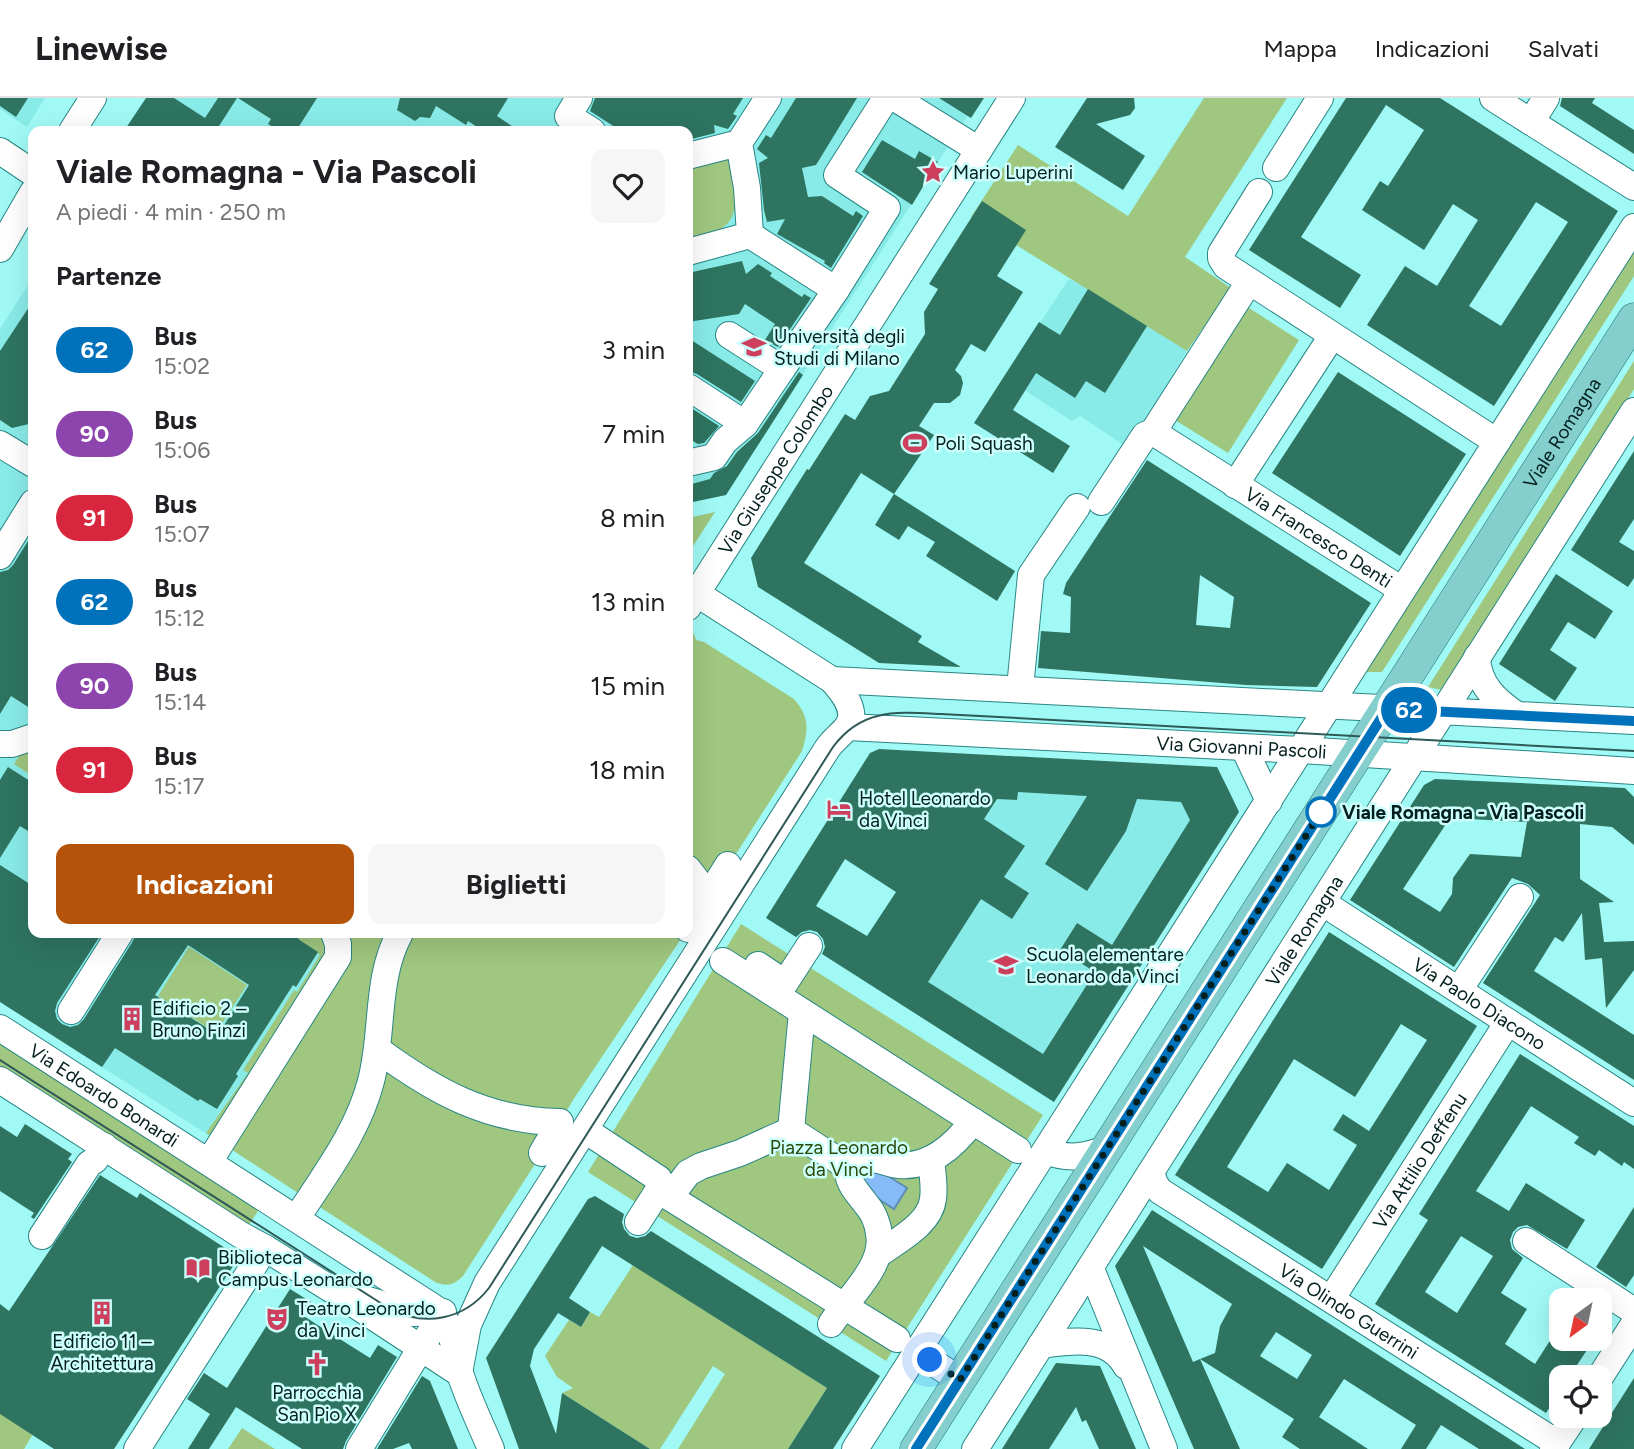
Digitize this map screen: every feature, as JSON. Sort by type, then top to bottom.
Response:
[{"type":"main road","name":"Viale Romagna","points":[[916,1449],[1634,319]]},
{"type":"street","points":[[75,126],[93,98]]},
{"type":"street","points":[[750,235],[747,188],[739,143],[768,98]]},
{"type":"street","points":[[693,462],[714,457],[725,441],[746,424],[887,208],[837,175],[886,98]]},
{"type":"street","points":[[895,98],[979,150]]},
{"type":"street","name":"Via Giuseppe Colombo","points":[[693,593],[1012,98]]},
{"type":"street","points":[[1276,168],[1320,98]]},
{"type":"street","points":[[1493,98],[1634,187]]},
{"type":"street","points":[[1531,122],[1546,98]]},
{"type":"street","points":[[568,115],[584,126]]},
{"type":"street","points":[[693,155],[739,143]]},
{"type":"street","points":[[0,151],[28,170]]},
{"type":"street","points":[[1259,192],[1221,253],[1226,266],[1497,442]]},
{"type":"street","points":[[0,248],[28,200]]},
{"type":"street","points":[[855,1449],[907,1346],[1046,1151],[1634,227]]},
{"type":"street","points":[[693,251],[750,235],[836,289]]},
{"type":"street","points":[[1020,688],[1031,575],[1145,435],[1153,432],[1249,282]]},
{"type":"street","points":[[729,335],[782,369]]},
{"type":"street","points":[[1235,485],[1332,336]]},
{"type":"street","points":[[693,390],[746,424]]},
{"type":"street","name":"Viale Romagna","points":[[975,1449],[1634,411]]},
{"type":"street","name":"Via Francesco Denti","points":[[1153,432],[1402,590]]},
{"type":"street","points":[[0,444],[28,461]]},
{"type":"street","points":[[0,556],[28,511]]},
{"type":"street","points":[[693,597],[832,680],[849,706],[851,718],[848,727],[827,749],[693,931]]},
{"type":"street","points":[[1477,657],[1477,667],[1485,686],[1517,715]]},
{"type":"street","points":[[832,680],[1634,721]]},
{"type":"street","name":"Via Giovanni Pascoli","points":[[848,727],[1301,750],[1634,771]]},
{"type":"street","points":[[1,746],[28,739]]},
{"type":"street","points":[[1244,748],[1269,801]]},
{"type":"street","points":[[693,925],[707,876]]},
{"type":"street","points":[[1459,990],[1520,897]]},
{"type":"street","name":"Via Paolo Diacono","points":[[1323,903],[1634,1103]]},
{"type":"street","points":[[693,937],[785,983],[809,946]]},
{"type":"street","points":[[71,1012],[117,938]]},
{"type":"street","points":[[336,938],[338,957],[209,1162],[423,1299],[440,1313],[453,1335],[459,1373],[491,1449]]},
{"type":"street","points":[[297,1218],[359,1118],[377,1049],[386,970],[398,938]]},
{"type":"street","points":[[459,1373],[468,1325],[487,1283],[584,1130],[688,938]]},
{"type":"street","points":[[723,961],[1018,1150]]},
{"type":"street","points":[[792,1130],[803,1012]]},
{"type":"street","name":"Via Attilio Deffenu","points":[[1332,1298],[1508,1022]]},
{"type":"street","name":"Via Edoardo Bonardi","points":[[0,1028],[209,1162]]},
{"type":"street","points":[[377,1049],[408,1083],[471,1107],[539,1122]]},
{"type":"street","points":[[0,1080],[459,1373]]},
{"type":"street","points":[[879,1254],[880,1236],[877,1225],[866,1203],[850,1185],[851,1169],[866,1158],[903,1165],[931,1159],[951,1147],[972,1121]]},
{"type":"street","points":[[584,1130],[657,1176],[664,1194],[699,1228],[837,1315],[907,1346],[960,1380]]},
{"type":"street","points":[[792,1130],[851,1169]]},
{"type":"street","points":[[638,1222],[688,1173],[792,1130]]},
{"type":"street","points":[[42,1236],[89,1164],[104,1146]]},
{"type":"street","points":[[1046,1151],[1072,1157],[1089,1155],[1108,1148]]},
{"type":"street","points":[[837,1315],[856,1292],[879,1254],[928,1215],[933,1199],[931,1159]]},
{"type":"street","name":"Via Olindo Guerrini","points":[[1152,1172],[1160,1191],[1332,1298],[1555,1446]]},
{"type":"street","points":[[1526,1241],[1634,1311]]},
{"type":"street","points":[[138,1449],[265,1248]]},
{"type":"street","points":[[1091,1269],[1164,1449]]},
{"type":"street","points":[[334,1291],[412,1313],[440,1313],[465,1303],[487,1283]]},
{"type":"street","points":[[359,1449],[422,1348],[440,1313]]},
{"type":"street","points":[[1608,1365],[1634,1324]]},
{"type":"street","points":[[1041,1345],[1084,1341],[1111,1348],[1122,1358],[1136,1383]]},
{"type":"street","points":[[1555,1446],[1567,1428]]},
{"type":"shaded area","points":[[0,98],[45,98],[27,127],[0,109]]},
{"type":"shaded area","name":"Università degli Studi di Milano","points":[[146,98],[979,98],[726,495],[693,502],[693,126],[127,126]]},
{"type":"shaded area","points":[[1069,279],[1187,351],[1128,448],[1080,416],[1072,421],[1004,377]]},
{"type":"shaded area","points":[[28,285],[28,938],[299,938],[326,958],[213,1138],[0,1002],[0,329]]},
{"type":"shaded area","points":[[1217,767],[1239,812],[1054,1102],[862,979],[999,771]]},
{"type":"shaded area","points":[[871,1165],[907,1188],[894,1209],[858,1186]]},
{"type":"green space","points":[[1204,98],[1287,98],[1185,257],[1231,288],[1187,351],[971,217],[1018,145],[1128,216]]},
{"type":"green space","points":[[732,156],[735,201],[729,222],[720,229],[693,239],[693,162]]},
{"type":"green space","points":[[1634,250],[1634,276],[1382,672],[1365,672]]},
{"type":"green space","points":[[1246,306],[1299,340],[1228,453],[1175,420]]},
{"type":"green space","points":[[1634,361],[1634,389],[1442,690],[1428,687]]},
{"type":"green space","points":[[715,512],[693,546],[693,517]]},
{"type":"green space","points":[[693,633],[696,640],[704,642],[794,699],[803,711],[806,723],[802,751],[693,921]]},
{"type":"green space","points":[[28,748],[28,773],[14,764],[22,751]]},
{"type":"green space","name":"Piazza Leonardo da Vinci","points":[[741,924],[1043,1115],[886,1361],[588,1172]]},
{"type":"green space","points":[[682,938],[573,1100],[463,1276],[447,1285],[435,1282],[206,1133],[248,1073],[243,1070],[294,990],[297,992],[320,955],[298,939]]},
{"type":"green space","points":[[189,947],[247,985],[216,1033],[158,996]]},
{"type":"green space","points":[[0,1040],[261,1206],[246,1230],[0,1073]]},
{"type":"green space","points":[[633,1265],[827,1388],[788,1449],[678,1449],[725,1374],[713,1366],[660,1449],[650,1449],[562,1393],[573,1388],[557,1377],[545,1356],[569,1320],[581,1327],[590,1312],[599,1317]]},
{"type":"green space","points":[[0,1412],[33,1434],[24,1449],[0,1449]]},
{"type":"green space","points":[[242,1428],[275,1449],[228,1449]]},
{"type":"building","points":[[0,98],[28,98],[16,117],[0,106]]},
{"type":"building","points":[[146,98],[174,98],[205,118],[218,98],[237,98],[219,126],[127,126]]},
{"type":"building","points":[[238,98],[317,98],[299,126],[271,126],[268,124],[271,119]]},
{"type":"building","points":[[400,98],[508,98],[497,116],[512,126],[476,126],[468,121],[466,125],[436,106],[430,118],[420,117],[415,121],[397,110]]},
{"type":"building","points":[[595,98],[743,98],[733,114],[737,116],[728,129],[714,125],[715,133],[693,139],[693,126],[613,126],[590,111]]},
{"type":"building","points":[[796,98],[857,98],[816,165],[802,168],[808,197],[822,196],[853,216],[856,211],[863,216],[831,268],[825,261],[777,234],[785,219],[767,222],[764,210],[759,163],[768,158],[757,149],[766,135],[771,138]]},
{"type":"building","points":[[939,98],[984,98],[971,118]]},
{"type":"building","points":[[1087,98],[1134,98],[1135,108],[1130,115],[1096,124],[1145,156],[1123,190],[1055,147]]},
{"type":"building","points":[[1346,98],[1440,98],[1618,211],[1494,406],[1367,325],[1405,266],[1437,286],[1478,220],[1453,204],[1424,250],[1362,210],[1380,181],[1388,186],[1424,130],[1386,105],[1301,237],[1361,275],[1340,308],[1249,250]],"holes":[[[1536,202],[1568,222],[1501,326],[1469,306]]]},
{"type":"building","points":[[1562,98],[1595,98],[1592,103],[1634,130],[1634,154],[1560,106]]},
{"type":"building","points":[[882,140],[915,159],[919,151],[938,162],[912,205],[862,172]]},
{"type":"building","points":[[982,201],[1026,230],[997,276],[1023,292],[985,352],[971,344],[955,370],[963,383],[960,395],[950,403],[934,403],[919,426],[934,435],[894,494],[861,473],[804,563],[922,636],[918,642],[961,667],[879,663],[758,587],[751,558],[845,414],[855,420],[870,396],[889,391],[925,334],[924,312],[938,289],[929,284]]},
{"type":"building","points":[[742,261],[746,274],[758,264],[772,273],[770,276],[802,297],[804,294],[811,298],[778,347],[765,340],[775,324],[745,304],[739,314],[693,321],[693,272]]},
{"type":"building","points":[[1088,289],[1147,326],[1105,393],[1086,381],[1075,398],[1036,373],[1013,410],[1070,446],[1053,473],[974,423],[1039,322],[1060,335]]},
{"type":"building","points":[[28,309],[28,424],[12,428],[0,420],[0,351]]},
{"type":"building","points":[[693,341],[755,381],[741,402],[693,373]]},
{"type":"building","points":[[799,372],[803,375],[726,495],[693,502],[693,484],[710,479],[714,473],[727,466],[737,452],[758,433]]},
{"type":"building","points":[[1338,372],[1466,454],[1400,556],[1272,473]]},
{"type":"building","points":[[693,409],[719,426],[704,443],[693,441]]},
{"type":"building","points":[[1634,451],[1634,519],[1619,542],[1634,551],[1634,578],[1628,587],[1571,550]]},
{"type":"building","points":[[1147,460],[1371,603],[1317,687],[1246,685],[1038,668],[1041,631],[1070,633],[1071,597],[1063,594],[1066,583]],"holes":[[[1200,575],[1234,597],[1230,628],[1196,625]]]},
{"type":"building","points":[[894,494],[1015,571],[997,601],[926,556],[935,542],[908,526],[899,540],[875,525]]},
{"type":"building","points":[[28,541],[28,707],[11,696],[0,714],[0,572],[13,565]]},
{"type":"building","points":[[1556,574],[1613,611],[1595,639],[1568,622],[1550,650],[1577,668],[1555,701],[1499,664]]},
{"type":"building","points":[[879,749],[1217,767],[1239,812],[1054,1102],[822,954],[825,947],[817,932],[810,930],[796,937],[766,918],[870,753]],"holes":[[[1018,792],[1087,796],[1045,864],[1087,891],[1126,831],[1137,799],[1181,802],[1190,820],[1112,945],[1077,923],[1060,950],[1095,972],[1043,1054],[928,982],[981,899],[1012,919],[1029,893],[1004,877],[1025,846],[984,819],[997,799],[1017,800]],[[845,859],[896,892],[867,936],[816,906]]]},
{"type":"building","points":[[8,767],[28,780],[28,831],[20,826],[0,858],[0,780]]},
{"type":"building","points":[[1435,779],[1625,788],[1634,797],[1634,845],[1612,827],[1580,824],[1580,879],[1614,902],[1599,903],[1604,942],[1634,941],[1634,970],[1606,1008],[1602,958],[1585,960],[1582,913],[1563,942],[1555,937],[1534,971],[1634,1035],[1634,1080],[1483,983],[1540,895],[1528,884],[1512,878],[1454,967],[1350,900],[1424,785]],"holes":[[[1450,818],[1527,822],[1521,857],[1470,854],[1453,878],[1452,894],[1440,912],[1403,889]]]},
{"type":"building","name":"Edificio 2 – Bruno Finzi","points":[[0,865],[28,883],[28,938],[99,938],[57,1003],[57,1019],[70,1027],[78,1025],[84,1019],[134,938],[299,938],[318,952],[296,987],[293,985],[217,1109],[200,1099],[198,1101],[115,1048],[102,1067],[0,1002]],"holes":[[[188,945],[249,985],[218,1035],[155,995]]]},
{"type":"building","points":[[1329,932],[1477,1026],[1322,1269],[1175,1175]],"holes":[[[1401,1024],[1427,1040],[1369,1131],[1343,1114],[1333,1130],[1357,1145],[1329,1190],[1287,1163],[1268,1192],[1227,1167],[1294,1059],[1355,1097]]]},
{"type":"building","points":[[1520,1054],[1634,1126],[1634,1169],[1624,1162],[1622,1166],[1599,1150],[1595,1156],[1574,1143],[1579,1137],[1531,1106],[1476,1191],[1509,1211],[1526,1183],[1585,1220],[1567,1249],[1527,1225],[1518,1227],[1510,1240],[1512,1249],[1523,1258],[1501,1293],[1527,1309],[1505,1344],[1535,1364],[1549,1342],[1549,1351],[1586,1351],[1577,1365],[1549,1365],[1549,1408],[1546,1413],[1375,1304],[1428,1220],[1419,1214]],"holes":[[[1461,1236],[1493,1256],[1457,1313],[1425,1292]]]},
{"type":"building","points":[[25,1124],[72,1154],[68,1159],[72,1162],[34,1219],[31,1217],[34,1213],[0,1191],[0,1126],[17,1137]]},
{"type":"building","name":"Edificio 11 – Architettura","points":[[100,1175],[137,1198],[140,1193],[239,1257],[114,1449],[54,1449],[0,1414],[0,1304],[9,1311]]},
{"type":"building","points":[[595,1196],[624,1214],[622,1222],[630,1236],[637,1238],[651,1231],[880,1376],[833,1449],[788,1449],[827,1388],[602,1246],[569,1298],[590,1312],[581,1327],[558,1313],[534,1349],[530,1366],[556,1434],[562,1393],[650,1449],[519,1449],[486,1358],[588,1199]]},
{"type":"building","points":[[1634,1207],[1634,1275],[1626,1287],[1596,1267]]},
{"type":"building","points":[[1152,1210],[1525,1449],[1479,1449],[1441,1425],[1426,1449],[1401,1449],[1416,1425],[1344,1379],[1319,1417],[1368,1449],[1300,1449],[1282,1437],[1294,1419],[1200,1359],[1240,1449],[1194,1449],[1115,1266]],"holes":[[[1143,1246],[1232,1304],[1220,1326],[1215,1353],[1193,1362]],[[1276,1332],[1312,1355],[1297,1379],[1260,1356]]]},
{"type":"building","points":[[290,1289],[311,1302],[302,1315],[335,1336],[370,1358],[378,1345],[397,1357],[343,1449],[302,1449],[236,1407],[209,1449],[188,1449],[210,1414],[187,1399],[204,1373],[227,1388]]},
{"type":"building","points":[[1056,1363],[1100,1366],[1136,1449],[1099,1449],[1086,1420],[1082,1422],[1076,1407],[1049,1449],[1002,1449]]},
{"type":"building","points":[[422,1376],[430,1381],[458,1449],[412,1449],[409,1443],[393,1449],[377,1449]]},
{"type":"building","points":[[1634,1378],[1634,1449],[1589,1449],[1602,1428],[1612,1428],[1612,1413]]},
{"type":"tram line","points":[[0,1060],[390,1309],[417,1318],[443,1317],[468,1307],[489,1288],[833,747],[844,734],[868,719],[895,713],[925,713],[1634,751]]},
{"type":"bus line","name":"62","points":[[916,1449],[1387,709],[1634,721]]},
{"type":"place","name":"Mario Luperini","points":[[933,172]]},
{"type":"place","name":"Università degli Studi di Milano","points":[[754,347]]},
{"type":"place","name":"Poli Squash","points":[[915,443]]},
{"type":"place","name":"Hotel Leonardo da Vinci","points":[[839,809]]},
{"type":"place","name":"Viale Romagna - Via Pascoli","points":[[1321,812]]},
{"type":"place","name":"Scuola elementare Leonardo da Vinci","points":[[1006,965]]},
{"type":"place","name":"Edificio 2 – Bruno Finzi","points":[[132,1019]]},
{"type":"place","name":"Biblioteca Campus Leonardo","points":[[198,1268]]},
{"type":"place","name":"Edificio 11 – Architettura","points":[[102,1313]]},
{"type":"place","name":"Teatro Leonardo da Vinci","points":[[277,1319]]},
{"type":"place","name":"Parrocchia San Pio X","points":[[317,1364]]},
{"type":"route","points":[[930,1360],[960,1380],[1321,812]]}]
